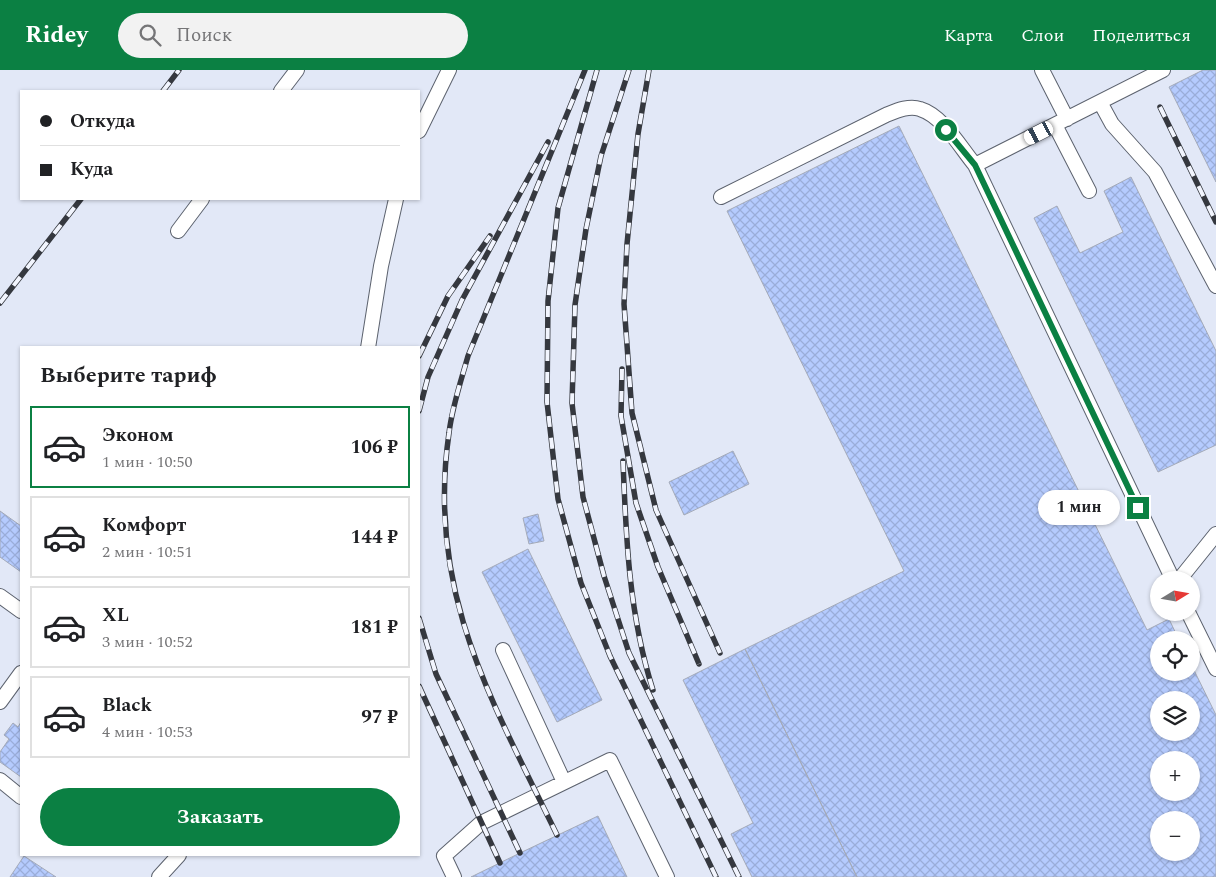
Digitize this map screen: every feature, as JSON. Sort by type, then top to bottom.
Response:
[{"type":"lane","points":[[282,90],[297,70]]},
{"type":"lane","points":[[420,129],[450,70]]},
{"type":"lane","points":[[1042,70],[1089,191]]},
{"type":"lane","points":[[975,165],[1163,70]]},
{"type":"lane","points":[[1100,102],[1112,124],[1155,172],[1216,286]]},
{"type":"lane","points":[[722,197],[886,115],[902,109],[919,108],[936,118],[975,165],[1168,571]]},
{"type":"lane","points":[[178,231],[201,200]]},
{"type":"lane","points":[[368,346],[381,266],[396,200]]},
{"type":"lane","points":[[1186,571],[1216,534]]},
{"type":"lane","points":[[0,596],[20,610]]},
{"type":"lane","points":[[1192,621],[1216,669]]},
{"type":"lane","points":[[503,650],[564,782]]},
{"type":"lane","points":[[0,702],[20,674]]},
{"type":"lane","points":[[454,877],[444,856],[481,823],[610,760],[667,877]]},
{"type":"lane","points":[[0,780],[20,796]]},
{"type":"lane","points":[[159,877],[178,856]]},
{"type":"building","points":[[1203,70],[1216,70],[1216,182],[1169,87]]},
{"type":"building","points":[[899,126],[1147,630],[1165,621],[1170,621],[1175,631],[1150,631],[1150,681],[1199,681],[1216,715],[1216,877],[857,877],[745,649],[904,571],[727,211]]},
{"type":"building","points":[[1131,177],[1216,351],[1216,445],[1158,472],[1034,218],[1057,206],[1080,253],[1123,232],[1104,191]]},
{"type":"building","points":[[733,451],[749,484],[684,515],[669,482]]},
{"type":"building","points":[[0,511],[20,525],[20,571],[0,557]]},
{"type":"building","points":[[538,514],[544,541],[529,544],[523,518]]},
{"type":"building","points":[[528,549],[602,700],[557,722],[482,572]]},
{"type":"building","points":[[745,649],[857,877],[752,877],[731,834],[753,823],[683,680]]},
{"type":"building","points":[[13,723],[18,727],[20,724],[20,776],[0,762],[0,752],[9,739],[4,735]]},
{"type":"building","points":[[598,816],[627,877],[471,877],[520,853]]},
{"type":"building","points":[[24,856],[56,877],[10,877]]},
{"type":"railway","points":[[164,90],[179,70]]},
{"type":"railway","points":[[557,835],[509,737],[488,690],[470,642],[456,594],[447,543],[444,490],[450,423],[468,356],[585,70]]},
{"type":"railway","points":[[597,70],[558,208],[548,301],[547,402],[558,499],[581,583],[610,656],[716,877]]},
{"type":"railway","points":[[629,70],[601,156],[586,229],[575,305],[572,403],[583,497],[604,576],[629,653],[739,877]]},
{"type":"railway","points":[[649,70],[638,134],[627,244],[624,304],[632,413],[656,510],[720,653]]},
{"type":"railway","points":[[1160,107],[1216,222]]},
{"type":"railway","points":[[420,407],[428,377],[462,300],[548,142]]},
{"type":"railway","points":[[0,303],[80,200]]},
{"type":"railway","points":[[420,354],[448,296],[490,236]]},
{"type":"railway","points":[[622,369],[621,416],[636,503],[658,567],[699,664]]},
{"type":"railway","points":[[623,461],[630,577],[639,634],[653,690]]},
{"type":"railway","points":[[420,621],[436,674],[520,853]]},
{"type":"railway","points":[[420,688],[500,863]]},
{"type":"route","points":[[946,130],[975,165],[1138,508]]}]
